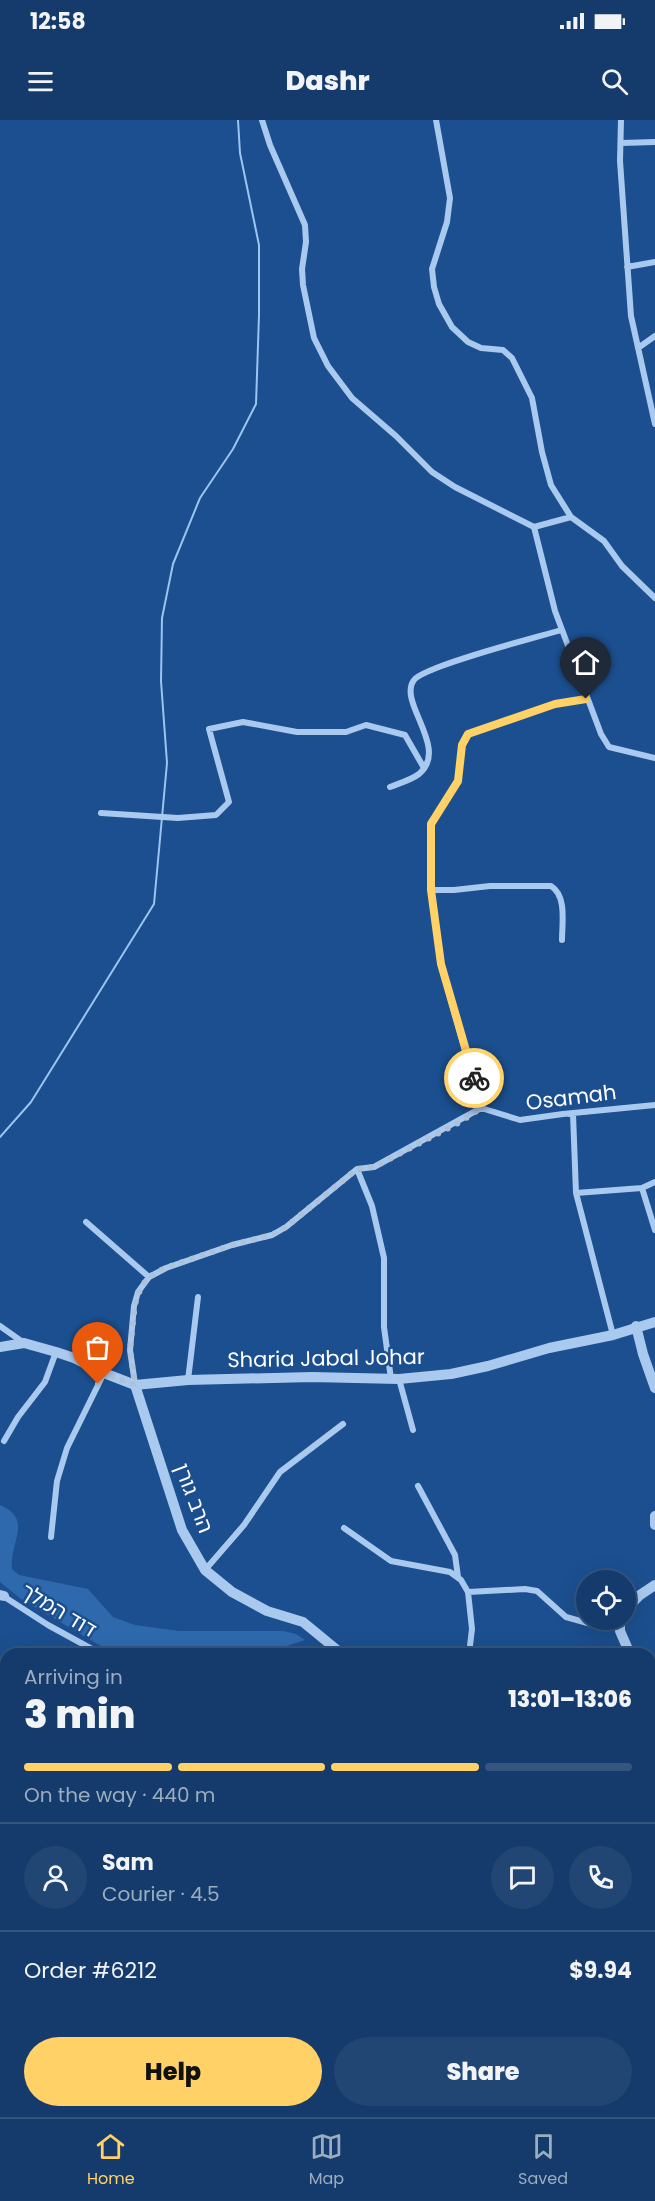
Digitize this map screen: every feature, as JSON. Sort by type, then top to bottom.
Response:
[{"type":"street","points":[[262,120],[270,145],[303,219],[306,238],[302,280],[308,315],[315,342],[333,374],[352,398],[396,436],[432,472],[455,487],[534,527],[571,518]]},
{"type":"street","points":[[436,120],[450,198],[447,222],[432,269],[436,296],[447,320],[465,340],[481,348],[503,350],[512,358],[532,398],[551,485],[571,518],[604,541],[622,566],[655,598]]},
{"type":"street","points":[[621,120],[631,316],[655,424]]},
{"type":"street","points":[[621,143],[655,142]]},
{"type":"street","points":[[627,267],[655,262]]},
{"type":"street","points":[[638,348],[655,336]]},
{"type":"street","points":[[534,527],[561,630],[601,734],[609,747],[655,758]]},
{"type":"street","points":[[390,787],[417,775],[428,760],[429,750],[411,693],[415,679],[449,663],[561,630]]},
{"type":"street","points":[[135,1385],[130,1350],[135,1304],[141,1287],[149,1277],[165,1268],[280,1232],[357,1169],[374,1167],[460,1122],[481,1108],[441,964],[431,890],[431,824],[458,781],[462,745],[466,737],[474,731],[555,704],[586,699]]},
{"type":"street","points":[[100,813],[178,818],[216,815],[229,802],[209,729],[243,722],[297,732],[346,732],[366,725],[405,735],[424,768]]},
{"type":"street","points":[[431,890],[490,886],[551,886],[558,891],[561,898],[562,940]]},
{"type":"street","name":"Osamah","points":[[481,1108],[520,1120],[655,1105]]},
{"type":"street","points":[[563,1114],[573,1114],[576,1193],[613,1335]]},
{"type":"street","points":[[357,1169],[372,1206],[384,1258],[384,1327],[395,1379],[413,1430]]},
{"type":"street","points":[[576,1193],[642,1188],[655,1182]]},
{"type":"street","points":[[642,1188],[655,1230]]},
{"type":"street","points":[[87,1222],[149,1277]]},
{"type":"street","points":[[188,1380],[198,1298]]},
{"type":"street","name":"Sharia Jabal Johar","points":[[0,1347],[24,1343],[56,1352],[135,1385],[188,1380],[312,1377],[395,1379],[451,1374],[549,1348],[613,1335],[655,1322]]},
{"type":"street","points":[[0,1326],[24,1343]]},
{"type":"street","points":[[636,1326],[642,1354],[655,1388]]},
{"type":"street","points":[[4,1441],[18,1417],[45,1382],[56,1352]]},
{"type":"street","points":[[51,1537],[57,1481],[67,1448],[104,1373]]},
{"type":"street","name":"הרב גורן","points":[[135,1385],[182,1530],[205,1569],[232,1592],[267,1611],[303,1622],[335,1648]]},
{"type":"street","points":[[205,1569],[244,1525],[279,1472],[343,1424]]},
{"type":"street","points":[[418,1486],[455,1555],[458,1577]]},
{"type":"street","points":[[655,1516],[655,1526]]},
{"type":"street","points":[[344,1528],[391,1561],[450,1572],[458,1577],[468,1592],[472,1629],[470,1648]]},
{"type":"street","points":[[636,1599],[655,1586]]},
{"type":"street","points":[[468,1592],[525,1588],[537,1592],[566,1617],[576,1620]]},
{"type":"street","name":"דוד המלך","points":[[1,1595],[90,1648]]},
{"type":"street","points":[[622,1630],[628,1648]]},
{"type":"shaded area","points":[[0,1505],[16,1517],[18,1525],[12,1569],[19,1575],[88,1589],[113,1617],[135,1625],[179,1631],[283,1631],[296,1634],[305,1640],[280,1648],[104,1648],[21,1599],[0,1582]]},
{"type":"waterway","points":[[0,1137],[31,1102],[154,904],[167,763],[161,681],[162,618],[173,564],[200,498],[233,449],[256,404],[259,245],[240,153],[238,120]]},
{"type":"way so far","points":[[98,1384],[104,1373],[135,1385],[130,1350],[135,1304],[141,1287],[149,1277],[165,1268],[232,1245],[265,1238],[280,1232],[357,1169],[374,1167],[460,1122],[481,1108],[474,1078]]},
{"type":"route","points":[[474,1078],[441,964],[431,890],[431,824],[458,781],[462,745],[468,734],[555,704],[586,699]]}]
